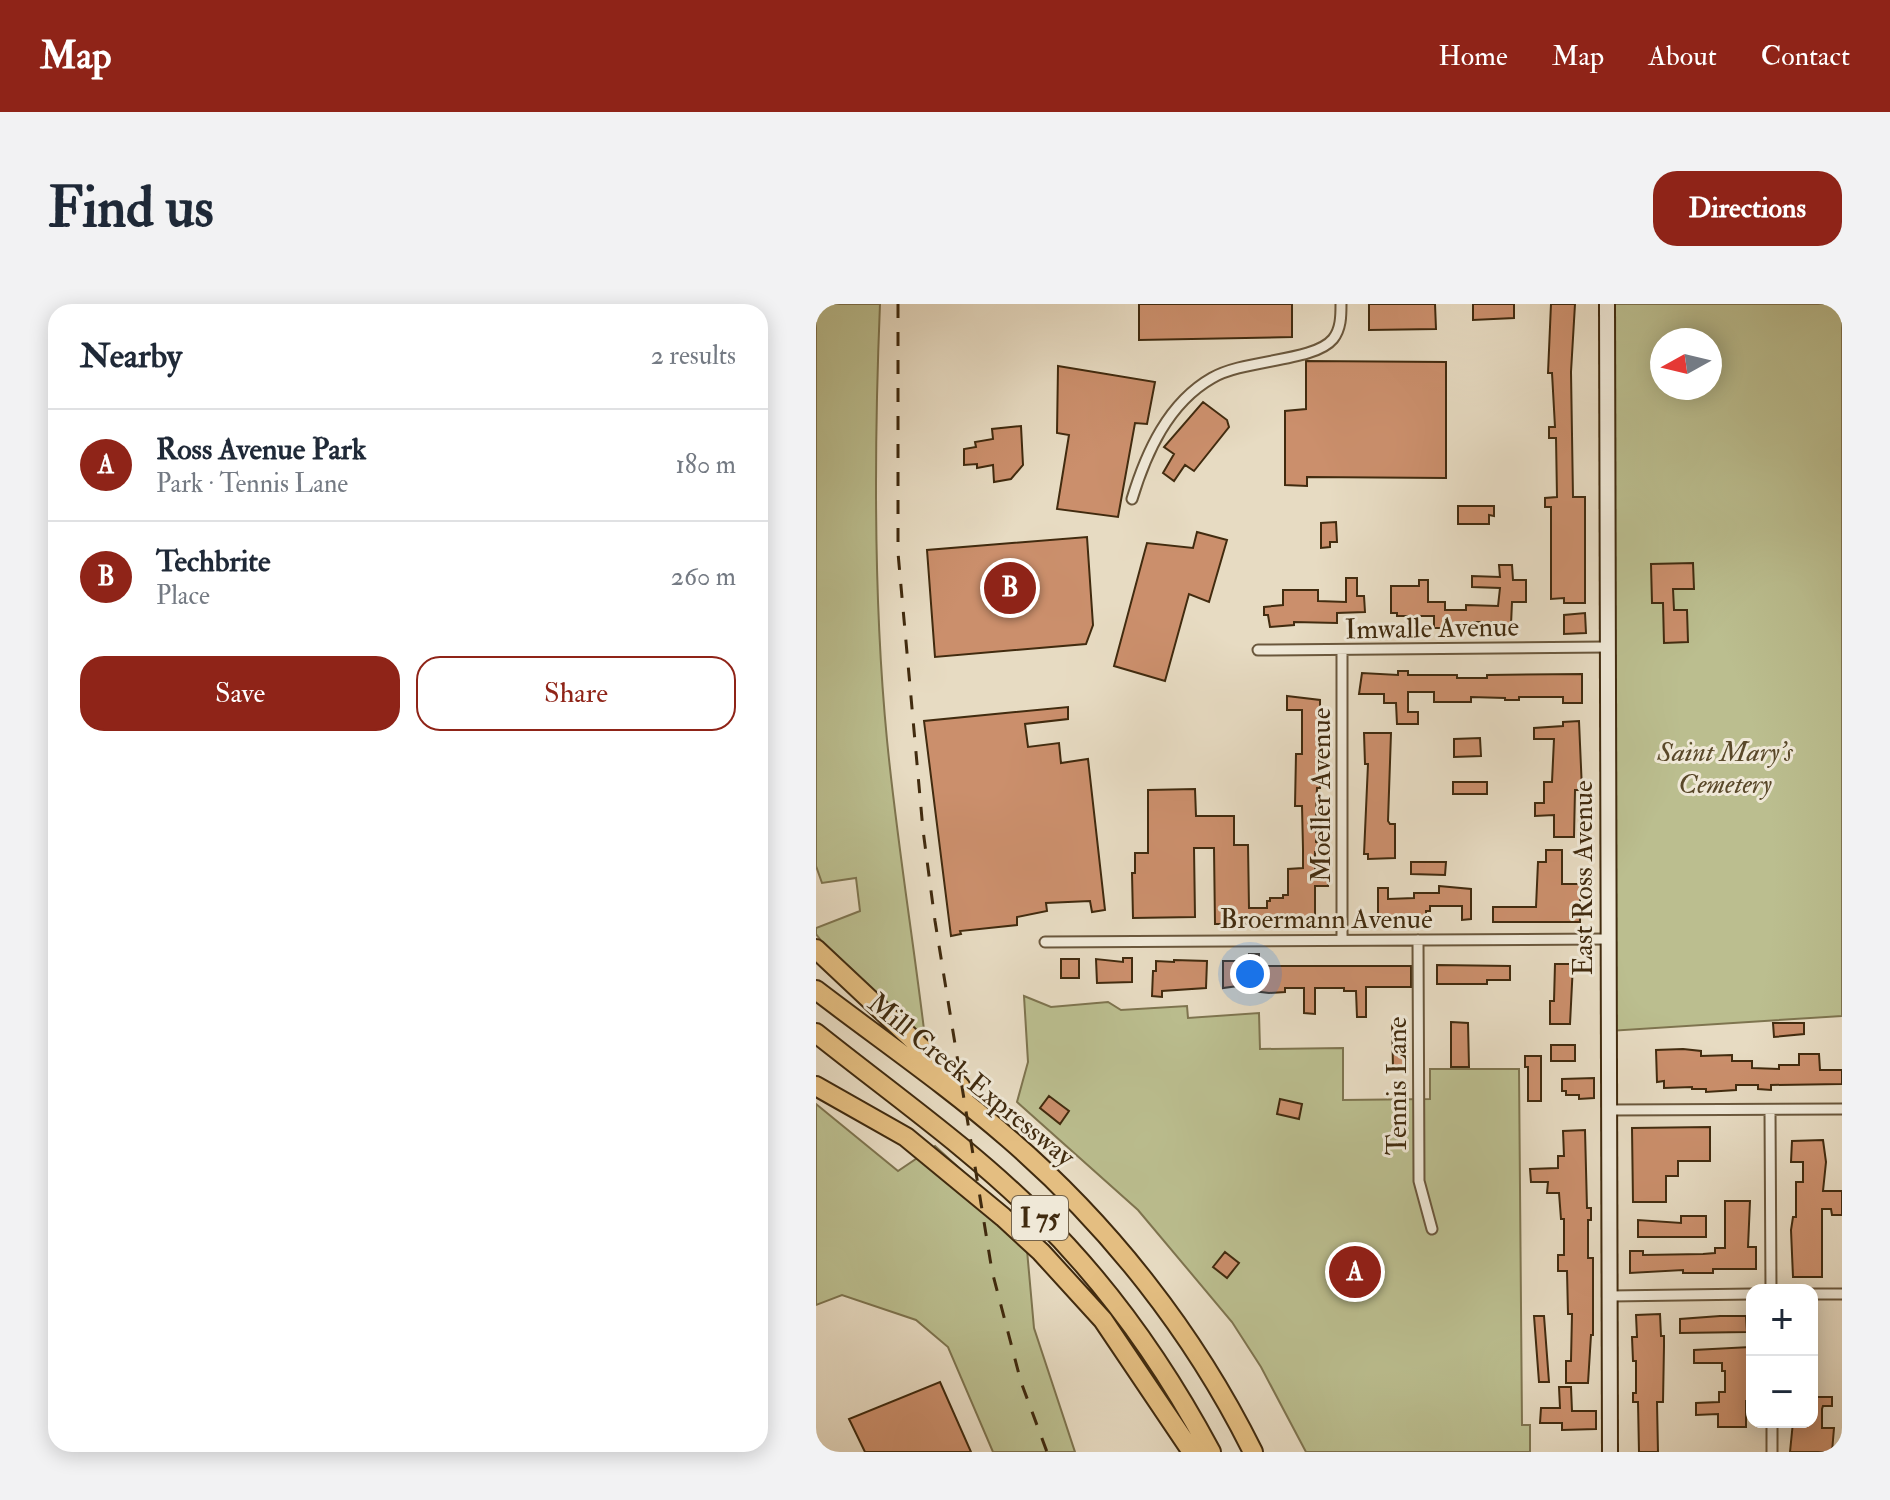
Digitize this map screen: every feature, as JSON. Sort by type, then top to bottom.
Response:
[{"type":"highway","points":[[816,949],[960,1086],[972,1109]]},
{"type":"highway","name":"Mill Creek Expressway","points":[[816,990],[972,1109],[1047,1175],[1109,1237],[1198,1357],[1253,1452]]},
{"type":"highway","name":"I 75","points":[[816,1033],[999,1179],[1066,1244],[1141,1339],[1211,1452]]},
{"type":"highway","points":[[816,1086],[906,1137],[1041,1252],[1103,1320],[1192,1452]]},
{"type":"street","points":[[1132,499],[1149,451],[1161,429],[1183,401],[1213,377],[1236,367],[1307,354],[1324,347],[1337,332],[1341,304]]},
{"type":"street","name":"East Ross Avenue","points":[[1607,304],[1610,1452]]},
{"type":"street","name":"Imwalle Avenue","points":[[1258,650],[1607,647]]},
{"type":"street","name":"Moeller Avenue","points":[[1342,650],[1342,940]]},
{"type":"street","name":"Broermann Avenue","points":[[1045,942],[1608,939]]},
{"type":"street","name":"Tennis Lane","points":[[1418,940],[1419,1181],[1432,1229]]},
{"type":"street","points":[[1610,1110],[1842,1109]]},
{"type":"street","points":[[1770,1110],[1771,1284]]},
{"type":"street","points":[[1611,1296],[1746,1294]]},
{"type":"street","points":[[1818,1294],[1842,1294]]},
{"type":"street","points":[[1772,1428],[1772,1452]]},
{"type":"green space","points":[[816,304],[880,304],[876,522],[882,686],[926,1046],[851,979],[816,934],[816,928],[860,911],[856,878],[822,883],[816,866]]},
{"type":"green space","name":"Saint Mary’s Cemetery","points":[[1607,304],[1842,304],[1842,1016],[1609,1031]]},
{"type":"green space","points":[[1024,996],[1051,1007],[1108,1002],[1121,1010],[1187,1006],[1188,1018],[1259,1013],[1260,1049],[1343,1048],[1343,1100],[1430,1099],[1430,1069],[1519,1069],[1522,1425],[1530,1425],[1530,1452],[1306,1452],[1261,1367],[1232,1322],[1138,1210],[1017,1102],[1028,1062]]},
{"type":"green space","points":[[816,1104],[898,1171],[935,1146],[1025,1228],[1034,1328],[1075,1452],[993,1452],[948,1347],[916,1320],[842,1295],[816,1305]]},
{"type":"building","points":[[1139,304],[1292,304],[1292,337],[1139,340]]},
{"type":"building","points":[[1369,304],[1435,304],[1436,329],[1369,330]]},
{"type":"building","points":[[1473,304],[1514,304],[1514,318],[1473,320]]},
{"type":"building","points":[[1551,304],[1575,304],[1571,372],[1573,497],[1585,497],[1585,603],[1564,603],[1564,598],[1551,599],[1551,507],[1545,507],[1545,498],[1557,497],[1556,438],[1549,438],[1549,427],[1555,427],[1552,373],[1548,373]]},
{"type":"building","points":[[1306,361],[1446,362],[1446,478],[1307,477],[1307,486],[1285,485],[1285,411],[1306,409]]},
{"type":"building","points":[[1058,366],[1155,382],[1147,424],[1135,423],[1118,517],[1057,509],[1069,435],[1057,433]]},
{"type":"building","points":[[1203,402],[1227,420],[1229,427],[1194,471],[1185,465],[1174,481],[1163,473],[1174,454],[1164,447]]},
{"type":"building","points":[[1021,426],[1023,465],[1011,479],[994,482],[993,465],[977,468],[977,464],[964,465],[964,449],[976,447],[975,442],[993,439],[992,429]]},
{"type":"building","points":[[1458,506],[1494,506],[1494,516],[1489,515],[1489,524],[1458,524]]},
{"type":"building","points":[[1336,522],[1337,542],[1330,542],[1330,547],[1321,548],[1321,523]]},
{"type":"building","points":[[1197,532],[1227,540],[1209,602],[1189,594],[1165,681],[1114,666],[1147,543],[1193,548]]},
{"type":"building","points":[[1087,537],[1093,625],[1086,644],[935,657],[927,550]]},
{"type":"building","points":[[1693,563],[1694,589],[1673,589],[1674,610],[1687,610],[1688,642],[1664,643],[1663,603],[1652,603],[1651,564]]},
{"type":"building","points":[[1499,565],[1512,565],[1513,580],[1526,580],[1526,602],[1512,602],[1511,625],[1474,622],[1474,625],[1434,628],[1434,616],[1397,616],[1397,613],[1391,613],[1391,586],[1419,586],[1419,580],[1428,580],[1428,602],[1445,602],[1445,610],[1466,610],[1466,605],[1498,606],[1500,588],[1472,587],[1472,576],[1500,577]]},
{"type":"building","points":[[1346,578],[1357,578],[1357,596],[1364,596],[1365,612],[1337,613],[1337,623],[1294,622],[1294,625],[1270,627],[1264,607],[1283,605],[1283,590],[1318,590],[1318,601],[1346,602]]},
{"type":"building","points":[[1585,613],[1586,633],[1564,634],[1564,615]]},
{"type":"building","points":[[1398,671],[1408,671],[1408,675],[1457,675],[1457,678],[1582,674],[1582,703],[1563,703],[1563,697],[1505,700],[1471,697],[1471,702],[1434,702],[1434,692],[1408,692],[1408,712],[1418,712],[1418,724],[1397,724],[1396,703],[1384,703],[1384,694],[1359,694],[1362,673],[1398,675]]},
{"type":"building","points":[[1287,696],[1320,700],[1320,788],[1317,788],[1316,842],[1320,843],[1320,852],[1315,852],[1315,874],[1328,873],[1328,886],[1315,886],[1315,921],[1249,917],[1249,924],[1215,924],[1214,848],[1194,848],[1195,917],[1133,918],[1135,853],[1148,853],[1148,790],[1195,789],[1196,816],[1234,816],[1234,845],[1248,845],[1249,908],[1267,908],[1270,898],[1288,895],[1288,869],[1303,868],[1303,849],[1302,806],[1295,806],[1296,754],[1302,754],[1302,710],[1287,710]]},
{"type":"building","points":[[1068,707],[1068,719],[1025,724],[1028,747],[1059,743],[1061,763],[1088,759],[1105,910],[1092,912],[1090,901],[1046,903],[1047,911],[1017,917],[1017,925],[960,931],[961,934],[951,936],[924,721]]},
{"type":"building","points":[[1579,721],[1582,790],[1575,790],[1574,837],[1554,837],[1554,815],[1535,816],[1535,803],[1544,803],[1544,782],[1552,782],[1554,739],[1534,739],[1534,728],[1563,726],[1563,722]]},
{"type":"building","points":[[1364,733],[1391,733],[1388,821],[1395,824],[1395,858],[1368,859],[1368,854],[1364,854],[1368,764],[1365,764]]},
{"type":"building","points":[[1480,738],[1481,756],[1454,757],[1454,739]]},
{"type":"building","points":[[1453,782],[1487,782],[1487,794],[1453,794]]},
{"type":"building","points":[[1546,850],[1562,850],[1562,884],[1580,884],[1580,922],[1493,922],[1493,907],[1536,907],[1538,862],[1546,862]]},
{"type":"building","points":[[1411,862],[1446,862],[1445,875],[1411,874]]},
{"type":"building","points":[[1439,886],[1471,889],[1471,919],[1462,920],[1462,906],[1430,906],[1426,919],[1378,921],[1378,888],[1388,888],[1388,899],[1414,898],[1414,893],[1439,893]]},
{"type":"building","points":[[1249,954],[1259,954],[1259,966],[1411,966],[1411,987],[1366,987],[1366,1017],[1357,1017],[1356,991],[1315,988],[1315,1014],[1304,1013],[1304,988],[1285,988],[1285,992],[1269,993],[1253,991],[1253,984],[1223,988],[1223,961],[1249,961]]},
{"type":"building","points":[[1123,958],[1132,958],[1132,982],[1097,983],[1096,959],[1123,962]]},
{"type":"building","points":[[1061,959],[1079,959],[1079,978],[1061,978]]},
{"type":"building","points":[[1156,961],[1207,961],[1206,988],[1162,991],[1162,997],[1152,996]]},
{"type":"building","points":[[1555,964],[1573,964],[1570,1024],[1550,1024]]},
{"type":"building","points":[[1437,965],[1510,966],[1510,980],[1487,980],[1487,984],[1437,984]]},
{"type":"building","points":[[1392,1021],[1407,1021],[1407,1067],[1393,1068]]},
{"type":"building","points":[[1451,1022],[1468,1023],[1469,1067],[1451,1067]]},
{"type":"building","points":[[1773,1023],[1804,1023],[1804,1034],[1774,1037]]},
{"type":"building","points":[[1551,1045],[1575,1045],[1575,1061],[1551,1061]]},
{"type":"building","points":[[1656,1050],[1701,1051],[1701,1056],[1732,1055],[1732,1061],[1752,1061],[1752,1068],[1779,1069],[1779,1065],[1799,1065],[1799,1054],[1819,1054],[1820,1070],[1842,1070],[1842,1084],[1771,1085],[1771,1090],[1758,1089],[1758,1085],[1736,1085],[1736,1090],[1706,1092],[1706,1089],[1692,1087],[1664,1088],[1664,1081],[1657,1082]]},
{"type":"building","points":[[1525,1056],[1541,1056],[1541,1101],[1528,1101]]},
{"type":"building","points":[[1594,1078],[1594,1098],[1579,1099],[1579,1095],[1566,1095],[1566,1091],[1562,1091],[1562,1079]]},
{"type":"building","points":[[1049,1096],[1069,1111],[1060,1124],[1040,1108]]},
{"type":"building","points":[[1280,1099],[1302,1104],[1299,1119],[1277,1114]]},
{"type":"building","points":[[1710,1127],[1710,1161],[1678,1161],[1678,1176],[1666,1176],[1666,1202],[1633,1202],[1632,1128]]},
{"type":"building","points":[[1585,1130],[1587,1208],[1591,1208],[1588,1258],[1593,1258],[1593,1335],[1588,1383],[1566,1383],[1566,1361],[1571,1361],[1572,1314],[1568,1314],[1567,1271],[1558,1271],[1558,1255],[1564,1255],[1564,1219],[1561,1219],[1559,1193],[1547,1193],[1548,1182],[1531,1182],[1530,1169],[1558,1168],[1558,1156],[1564,1156],[1563,1131]]},
{"type":"building","points":[[1823,1140],[1826,1162],[1823,1191],[1842,1191],[1842,1215],[1832,1215],[1831,1209],[1822,1209],[1822,1277],[1793,1277],[1791,1230],[1793,1217],[1796,1217],[1796,1182],[1803,1182],[1803,1162],[1791,1162],[1792,1141]]},
{"type":"building","points":[[1725,1201],[1750,1201],[1748,1247],[1756,1247],[1756,1269],[1713,1269],[1713,1273],[1683,1273],[1683,1270],[1630,1273],[1630,1251],[1643,1251],[1643,1255],[1703,1254],[1715,1253],[1715,1248],[1725,1248]]},
{"type":"building","points":[[1681,1216],[1706,1216],[1706,1237],[1638,1237],[1638,1220],[1681,1223]]},
{"type":"building","points":[[1225,1252],[1239,1263],[1227,1278],[1213,1267]]},
{"type":"building","points":[[1660,1314],[1664,1346],[1663,1402],[1657,1402],[1658,1452],[1639,1452],[1638,1402],[1633,1402],[1636,1361],[1633,1361],[1632,1337],[1637,1337],[1636,1315]]},
{"type":"building","points":[[1534,1316],[1544,1316],[1549,1382],[1539,1382]]},
{"type":"building","points":[[1746,1316],[1746,1332],[1680,1333],[1680,1319]]},
{"type":"building","points":[[1746,1347],[1746,1427],[1718,1427],[1718,1414],[1696,1415],[1696,1403],[1719,1402],[1719,1392],[1725,1392],[1725,1371],[1722,1371],[1722,1363],[1694,1363],[1694,1350]]},
{"type":"building","points":[[940,1382],[971,1452],[865,1452],[849,1419]]},
{"type":"building","points":[[1559,1387],[1571,1387],[1572,1411],[1596,1411],[1596,1429],[1562,1430],[1562,1423],[1540,1423],[1541,1408],[1560,1408]]},
{"type":"building","points":[[1818,1397],[1832,1397],[1832,1406],[1823,1406],[1822,1409],[1822,1428],[1834,1428],[1832,1452],[1790,1452],[1792,1428],[1818,1428]]},
{"type":"railway","points":[[898,304],[898,553],[923,830],[992,1271],[1021,1382],[1047,1452]]},
{"type":"place","name":"Techbrite","points":[[1010,588]]},
{"type":"place","name":"Ross Avenue Park","points":[[1355,1272]]}]
